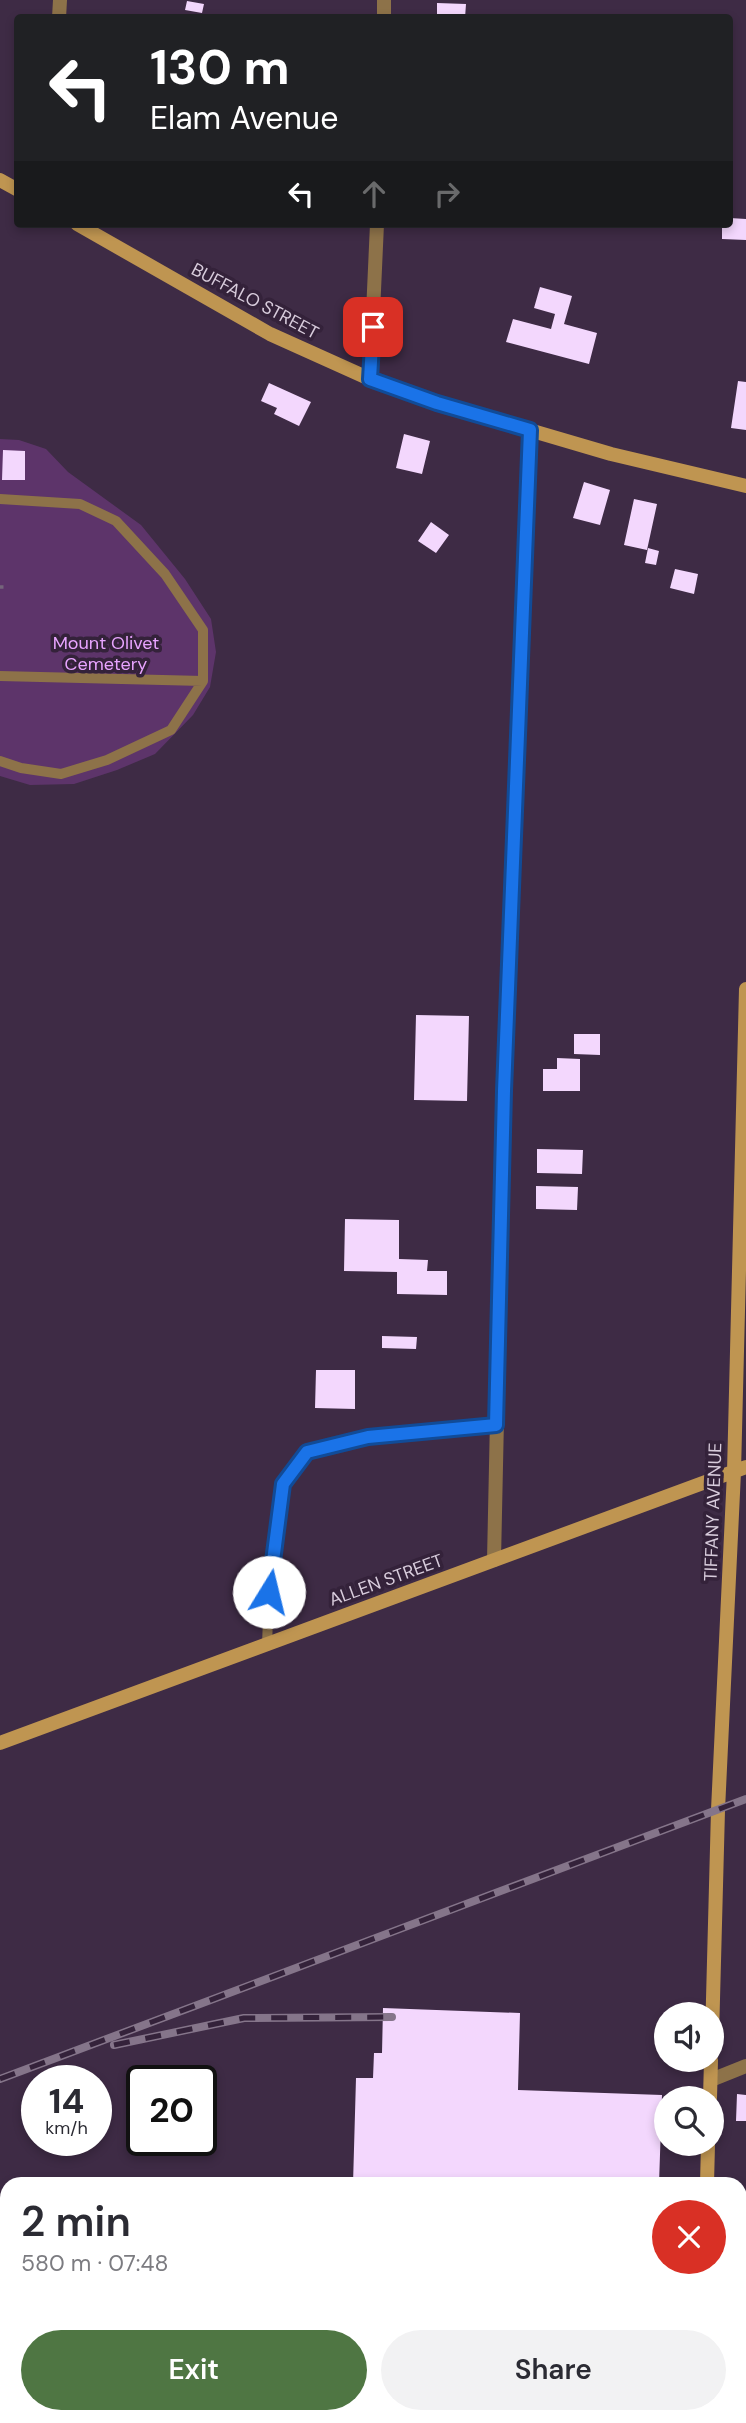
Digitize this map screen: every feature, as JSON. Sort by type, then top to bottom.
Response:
[{"type":"street","name":"BUFFALO STREET","points":[[83,228],[270,334],[370,379],[437,403],[611,454],[746,486]]},
{"type":"street","points":[[370,379],[377,228]]},
{"type":"street","points":[[494,1560],[504,1091],[530,430]]},
{"type":"street","name":"TIFFANY AVENUE","points":[[713,2002],[718,1810],[740,1469],[746,989]]},
{"type":"street","name":"ALLEN STREET","points":[[0,1743],[740,1469]]},
{"type":"street","points":[[711,2080],[746,2067]]},
{"type":"street","points":[[711,2072],[711,2086]]},
{"type":"street","points":[[707,2177],[708,2156]]},
{"type":"lane","points":[[0,499],[80,504],[116,521],[165,574],[203,630],[203,681],[171,730],[107,760],[61,774],[21,768],[0,761]]},
{"type":"lane","points":[[0,676],[203,681]]},
{"type":"lane","points":[[267,1644],[269,1592],[283,1484],[307,1452],[368,1437],[496,1425]]},
{"type":"path","points":[[0,587],[7,587]]},
{"type":"green space","name":"Mount Olivet Cemetery","points":[[0,439],[19,440],[46,449],[68,472],[141,525],[185,579],[211,619],[216,652],[210,687],[193,715],[155,754],[74,784],[30,785],[0,776]]},
{"type":"building","points":[[187,1],[204,4],[202,13],[185,10]]},
{"type":"building","points":[[437,3],[466,4],[465,14],[437,14]]},
{"type":"building","points":[[733,218],[746,219],[746,240],[722,239],[722,228],[733,228]]},
{"type":"building","points":[[540,287],[572,296],[564,324],[597,333],[589,364],[506,342],[513,319],[551,329],[555,314],[534,308]]},
{"type":"building","points":[[738,381],[746,382],[746,430],[731,428]]},
{"type":"building","points":[[269,383],[311,402],[299,426],[274,414],[277,408],[261,401]]},
{"type":"building","points":[[404,434],[430,441],[422,474],[396,468]]},
{"type":"building","points":[[3,450],[25,451],[25,480],[2,480]]},
{"type":"building","points":[[584,482],[610,490],[600,525],[573,518]]},
{"type":"building","points":[[634,499],[657,504],[647,550],[624,545]]},
{"type":"building","points":[[431,522],[449,535],[436,553],[418,541]]},
{"type":"building","points":[[648,548],[659,551],[656,565],[645,563]]},
{"type":"building","points":[[675,569],[698,574],[694,594],[670,588]]},
{"type":"building","points":[[416,1015],[469,1016],[467,1101],[414,1100]]},
{"type":"building","points":[[574,1034],[600,1034],[600,1055],[574,1054]]},
{"type":"building","points":[[557,1058],[580,1059],[580,1091],[543,1091],[543,1069],[557,1069]]},
{"type":"building","points":[[537,1149],[583,1150],[582,1174],[537,1173]]},
{"type":"building","points":[[536,1186],[578,1187],[577,1210],[536,1209]]},
{"type":"building","points":[[345,1219],[399,1220],[399,1259],[428,1260],[427,1271],[447,1271],[447,1295],[397,1294],[397,1272],[344,1271]]},
{"type":"building","points":[[382,1336],[417,1337],[416,1349],[382,1348]]},
{"type":"building","points":[[316,1370],[355,1370],[355,1409],[315,1408]]},
{"type":"building","points":[[383,2008],[520,2013],[518,2090],[654,2095],[654,2156],[660,2156],[659,2177],[353,2177],[356,2078],[373,2078],[374,2053],[382,2053]]},
{"type":"building","points":[[737,2094],[746,2095],[746,2121],[736,2121]]},
{"type":"railway","points":[[0,2079],[746,1799]]},
{"type":"railway","points":[[114,2045],[244,2018],[392,2017]]},
{"type":"route","points":[[269,1592],[283,1484],[307,1452],[368,1437],[496,1425],[504,1091],[530,430],[437,403],[370,379],[373,327]]}]
